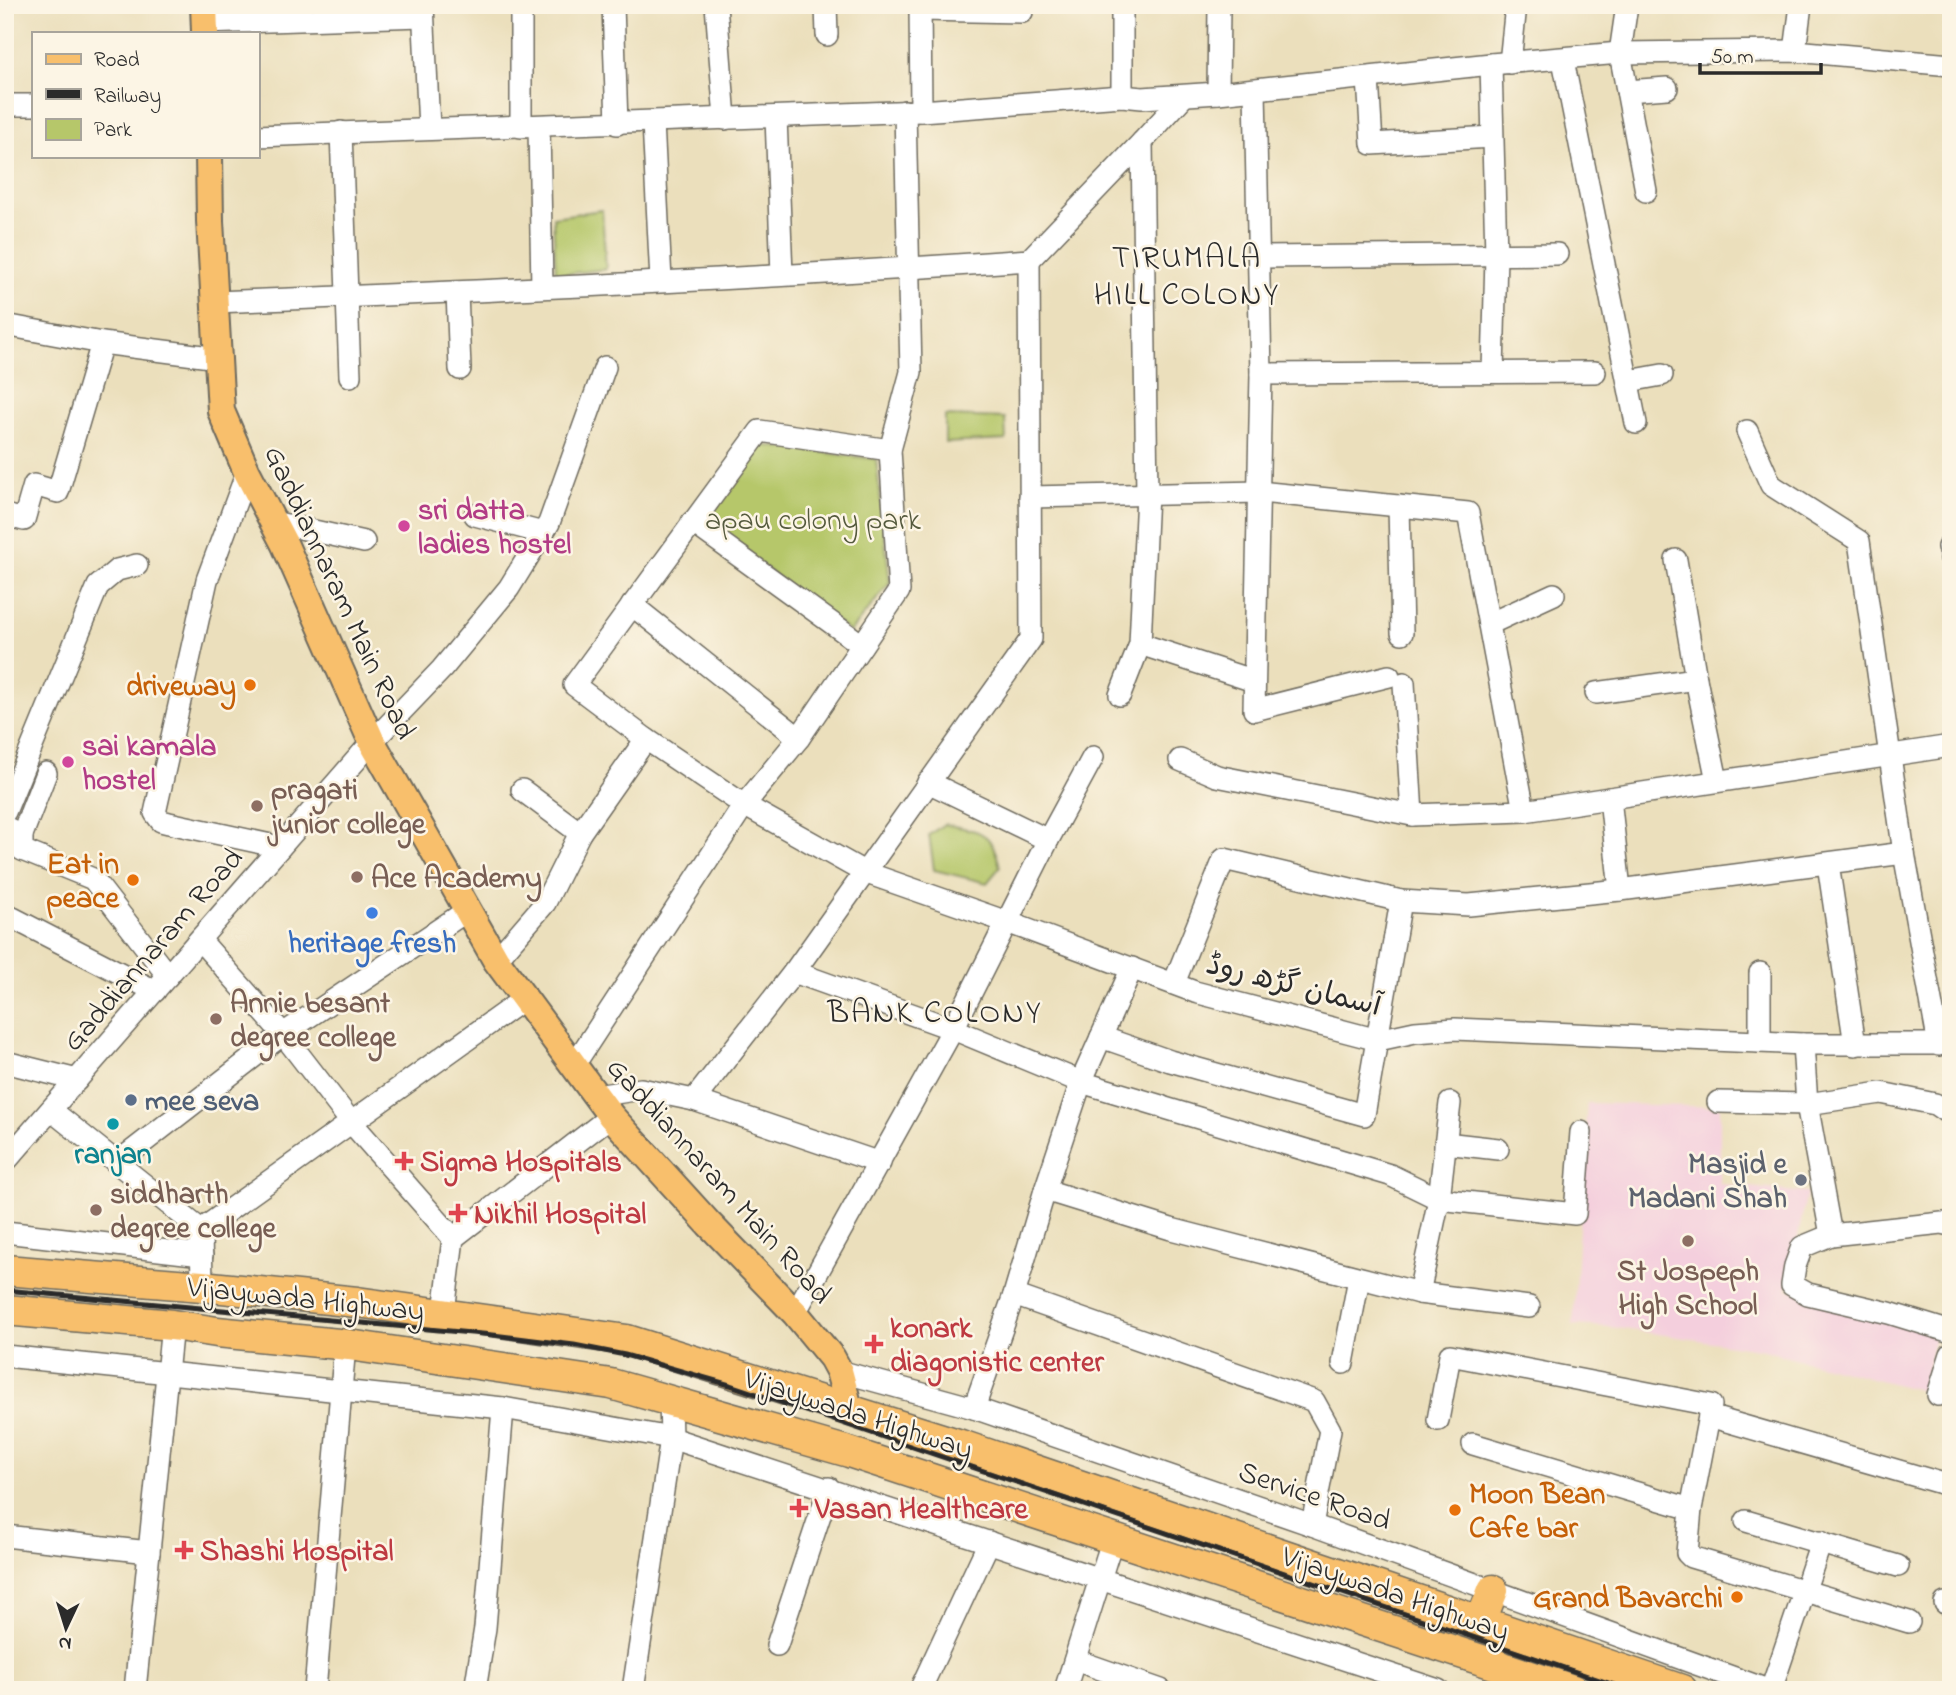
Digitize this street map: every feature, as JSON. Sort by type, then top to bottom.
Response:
[{"type":"highway","name":"Vijaywada Highway","points":[[5,1270],[212,1287],[444,1312],[627,1339],[849,1408],[1682,1690]]},
{"type":"highway","points":[[212,1287],[217,1332]]},
{"type":"highway","name":"Vijaywada Highway","points":[[5,1310],[172,1325],[345,1345],[611,1384],[849,1452],[1573,1690]]},
{"type":"highway","points":[[584,1379],[592,1335]]},
{"type":"highway","points":[[1253,1585],[1274,1551]]},
{"type":"highway","points":[[1481,1621],[1493,1590]]},
{"type":"main road","name":"Gaddiannaram Main Road","points":[[209,158],[221,411],[372,743],[496,960],[603,1106],[709,1224],[795,1313],[832,1358],[839,1371],[849,1408]]},
{"type":"street","points":[[521,5],[542,287]]},
{"type":"street","points":[[613,5],[617,124]]},
{"type":"street","points":[[716,5],[725,119]]},
{"type":"street","points":[[826,5],[827,35]]},
{"type":"street","points":[[1122,5],[1122,96]]},
{"type":"street","points":[[1218,93],[1219,5]]},
{"type":"street","points":[[1493,373],[1496,255],[1493,137],[1500,64],[1516,5]]},
{"type":"street","points":[[1626,5],[1620,53],[1646,191]]},
{"type":"street","points":[[1795,51],[1801,5]]},
{"type":"street","points":[[574,1065],[744,805],[799,738],[900,591],[890,450],[911,372],[909,268],[913,111],[920,8],[1022,12]]},
{"type":"street","points":[[205,21],[324,12],[423,11],[429,128]]},
{"type":"street","points":[[259,136],[429,128],[617,124],[913,111],[1122,96],[1184,96],[1620,53],[1795,51],[1951,65]]},
{"type":"street","points":[[1563,60],[1636,423]]},
{"type":"street","points":[[1368,78],[1372,144],[1493,137]]},
{"type":"street","points":[[1628,91],[1667,88]]},
{"type":"street","points":[[1255,90],[1261,374],[1254,710],[1397,680],[1412,816]]},
{"type":"street","points":[[215,302],[457,292],[1029,260],[1184,96]]},
{"type":"street","points":[[5,105],[32,105]]},
{"type":"street","points":[[776,117],[782,275]]},
{"type":"street","points":[[653,122],[661,281]]},
{"type":"street","points":[[341,132],[350,376]]},
{"type":"street","points":[[1120,695],[1140,643],[1147,494],[1142,142]]},
{"type":"street","points":[[1259,257],[1557,254]]},
{"type":"street","points":[[694,1100],[794,972],[1031,639],[1029,260]]},
{"type":"street","points":[[457,292],[460,369]]},
{"type":"street","points":[[5,325],[102,343],[218,358]]},
{"type":"street","points":[[5,515],[24,520],[34,485],[58,492],[102,343]]},
{"type":"street","name":"Gaddiannaram Road","points":[[5,1162],[372,743],[442,668],[509,588],[549,523],[605,367]]},
{"type":"street","points":[[1261,374],[1595,372]]},
{"type":"street","points":[[1629,382],[1662,375]]},
{"type":"street","points":[[799,738],[632,605],[760,430],[890,450]]},
{"type":"street","points":[[1747,431],[1771,485],[1859,541],[1904,853],[1945,1045]]},
{"type":"street","points":[[247,472],[207,580],[155,813],[161,821],[280,847]]},
{"type":"street","points":[[1030,497],[1259,492],[1468,513],[1524,811]]},
{"type":"street","points":[[1399,506],[1402,633]]},
{"type":"street","points":[[475,515],[543,533]]},
{"type":"street","points":[[273,522],[364,542]]},
{"type":"street","points":[[692,522],[862,645]]},
{"type":"street","points":[[1676,560],[1717,781]]},
{"type":"street","points":[[5,812],[99,586],[117,570],[137,565]]},
{"type":"street","points":[[1489,624],[1554,594]]},
{"type":"street","name":"آسمان گڑھ روڈ","points":[[632,605],[574,685],[646,739],[744,805],[864,872],[1195,992],[1378,1040],[1415,1032],[1455,1030],[1803,1044],[1945,1045]]},
{"type":"street","points":[[1140,643],[1254,681]]},
{"type":"street","points":[[1596,693],[1696,679]]},
{"type":"street","points":[[496,960],[545,903],[580,833],[646,739]]},
{"type":"street","points":[[1180,761],[1217,776],[1412,816],[1524,811],[1951,746]]},
{"type":"street","points":[[795,1313],[953,1029],[1093,757]]},
{"type":"street","points":[[46,773],[14,831],[22,850],[93,879],[161,983]]},
{"type":"street","points":[[928,782],[1048,840]]},
{"type":"street","points":[[522,790],[580,833]]},
{"type":"street","points":[[1610,798],[1620,890]]},
{"type":"street","points":[[1174,983],[1224,859],[1401,901],[1469,905],[1620,890],[1904,853]]},
{"type":"street","points":[[1828,864],[1855,1045]]},
{"type":"street","points":[[1101,1037],[1170,1061],[1364,1115],[1401,901]]},
{"type":"street","points":[[118,1162],[283,1034],[468,910]]},
{"type":"street","points":[[5,914],[161,983]]},
{"type":"street","points":[[200,940],[283,1034],[351,1122],[453,1238]]},
{"type":"street","points":[[974,1408],[1014,1295],[1081,1082],[1132,968]]},
{"type":"street","points":[[794,972],[953,1029],[1081,1082],[1390,1175],[1439,1199],[1575,1214],[1581,1132]]},
{"type":"street","points":[[1760,973],[1760,1042]]},
{"type":"street","points":[[201,1230],[525,998]]},
{"type":"street","points":[[1803,1044],[1807,1104],[1831,1235]]},
{"type":"street","points":[[5,1062],[77,1080]]},
{"type":"street","points":[[444,1312],[453,1238],[603,1106],[641,1088],[694,1100],[880,1163]]},
{"type":"street","points":[[1718,1102],[1807,1104],[1881,1093],[1935,1104],[1951,1115]]},
{"type":"street","points":[[1419,1293],[1439,1199],[1450,1103]]},
{"type":"street","points":[[51,1110],[201,1230],[202,1255],[212,1287]]},
{"type":"street","points":[[1444,1143],[1498,1149]]},
{"type":"street","points":[[1045,1190],[1171,1229],[1419,1293],[1529,1307]]},
{"type":"street","points":[[1951,1225],[1942,1223],[1831,1235],[1802,1247],[1792,1285],[1808,1294],[1889,1312],[1951,1332]]},
{"type":"street","points":[[5,1232],[202,1255]]},
{"type":"street","points":[[1343,1363],[1359,1278]]},
{"type":"street","points":[[1014,1295],[1314,1401],[1331,1430],[1311,1525]]},
{"type":"street","points":[[135,1690],[172,1325]]},
{"type":"street","points":[[315,1690],[345,1345]]},
{"type":"street","points":[[1938,1395],[1951,1354]]},
{"type":"street","points":[[1438,1420],[1450,1355],[1712,1405],[1691,1509],[1686,1549],[1690,1557],[1909,1622]]},
{"type":"street","points":[[5,1356],[503,1408],[671,1438],[1438,1690]]},
{"type":"street","name":"Service Road","points":[[839,1371],[974,1408],[1311,1525],[1769,1690]]},
{"type":"street","points":[[640,1688],[671,1438],[670,1401]]},
{"type":"street","points":[[475,1690],[485,1628],[503,1408]]},
{"type":"street","points":[[1709,1416],[1951,1486]]},
{"type":"street","points":[[1473,1444],[1691,1509]]},
{"type":"street","points":[[777,1645],[829,1488]]},
{"type":"street","points":[[1746,1521],[1898,1566]]},
{"type":"street","points":[[5,1536],[149,1552]]},
{"type":"street","points":[[1065,1690],[1113,1538]]},
{"type":"street","points":[[920,1690],[989,1542]]},
{"type":"street","points":[[1769,1690],[1821,1542]]},
{"type":"street","points":[[1074,1660],[1161,1690]]},
{"type":"shaded area","name":"St Jospeph High School","points":[[1587,1103],[1720,1107],[1720,1184],[1807,1193],[1787,1289],[1936,1333],[1922,1391],[1759,1349],[1610,1327],[1573,1325]]},
{"type":"green space","points":[[602,210],[606,269],[556,275],[553,217]]},
{"type":"green space","points":[[945,416],[1005,418],[1006,440],[945,443]]},
{"type":"green space","name":"apau colony park","points":[[761,445],[876,459],[890,583],[850,632],[704,522]]},
{"type":"green space","points":[[944,824],[975,831],[988,838],[1000,867],[987,883],[934,870],[929,835]]},
{"type":"railway","points":[[5,1290],[493,1335],[574,1345],[625,1355],[730,1385],[1629,1690]]},
{"type":"place","name":"sri datta ladies hostel","points":[[404,526]]},
{"type":"place","name":"driveway","points":[[250,685]]},
{"type":"place","name":"sai kamala hostel","points":[[68,762]]},
{"type":"place","name":"pragati junior college","points":[[257,806]]},
{"type":"place","name":"Ace Academy","points":[[357,877]]},
{"type":"place","name":"Eat in peace","points":[[133,880]]},
{"type":"place","name":"heritage fresh","points":[[372,913]]},
{"type":"place","name":"Annie besant degree college","points":[[216,1019]]},
{"type":"place","name":"mee seva","points":[[131,1100]]},
{"type":"place","name":"ranjan","points":[[113,1124]]},
{"type":"place","name":"Sigma Hospitals","points":[[404,1161]]},
{"type":"place","name":"Masjid e Madani Shah","points":[[1801,1180]]},
{"type":"place","name":"siddharth degree college","points":[[96,1210]]},
{"type":"place","name":"Nikhil Hospital","points":[[458,1213]]},
{"type":"place","name":"St Jospeph High School","points":[[1688,1241]]},
{"type":"place","name":"konark diagonistic center","points":[[874,1344]]},
{"type":"place","name":"Vasan Healthcare","points":[[799,1508]]},
{"type":"place","name":"Moon Bean Cafe bar","points":[[1455,1510]]},
{"type":"place","name":"Shashi Hospital","points":[[184,1550]]},
{"type":"place","name":"Grand Bavarchi","points":[[1737,1597]]},
{"type":"district","name":"TIRUMALA HILL COLONY","points":[[1187,274]]},
{"type":"district","name":"BANK COLONY","points":[[935,1011]]}]
